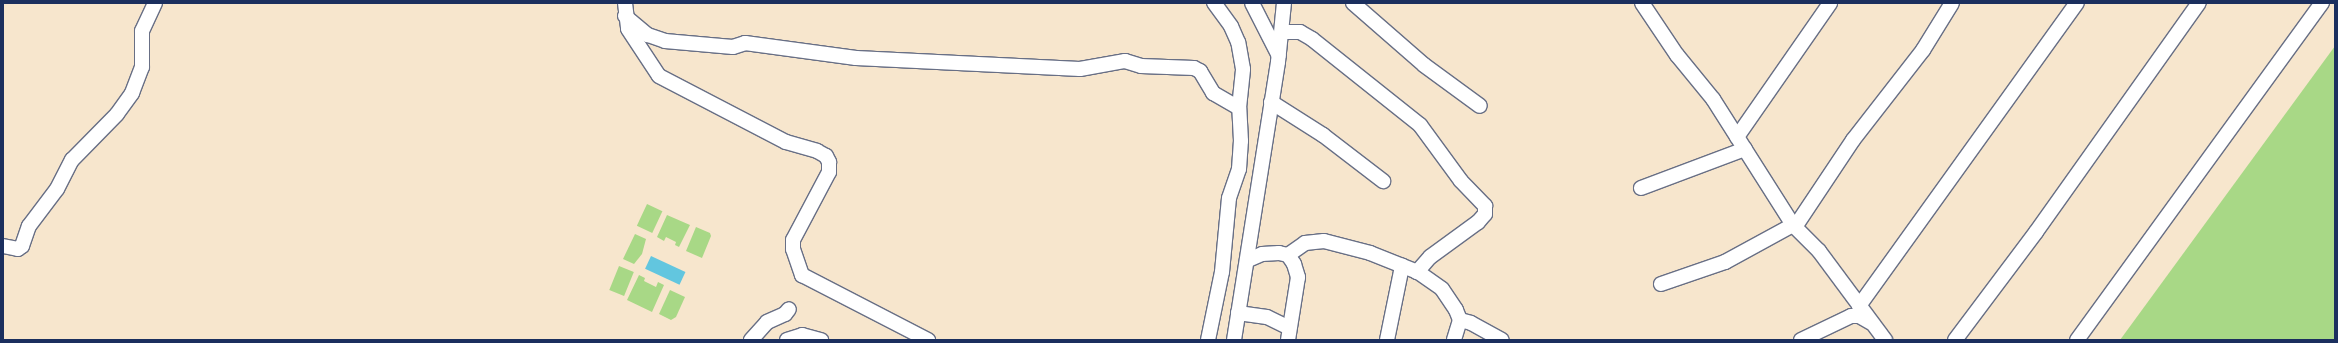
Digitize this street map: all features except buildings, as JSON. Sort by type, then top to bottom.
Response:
[{"type":"street","points":[[3,246],[18,249],[22,246],[29,226],[57,189],[72,160],[117,114],[132,93],[142,67],[142,31],[155,3]]},
{"type":"street","points":[[1208,340],[1222,272],[1229,198],[1238,169],[1241,141],[1239,108],[1242,69],[1238,42],[1231,26],[1214,3]]},
{"type":"street","points":[[1252,3],[1279,56]]},
{"type":"street","points":[[1234,340],[1248,260],[1279,56],[1284,3]]},
{"type":"street","points":[[1353,3],[1424,65],[1480,106]]},
{"type":"street","points":[[1642,3],[1677,54],[1713,99],[1794,226],[1819,251],[1885,340]]},
{"type":"street","points":[[1737,137],[1830,3]]},
{"type":"street","points":[[1661,284],[1725,262],[1794,226],[1852,140],[1922,50],[1952,3]]},
{"type":"street","points":[[1859,306],[2077,3]]},
{"type":"street","points":[[1955,340],[2036,232],[2199,3]]},
{"type":"street","points":[[2077,340],[2322,3]]},
{"type":"street","points":[[625,9],[648,35],[665,41],[733,47],[745,43],[864,58],[1080,69],[1125,60],[1141,66],[1194,68],[1200,71],[1213,93],[1239,108]]},
{"type":"street","points":[[625,9],[628,29],[659,76],[786,142],[817,150],[826,156],[829,162],[828,172],[793,240],[793,249],[802,275],[928,340]]},
{"type":"street","points":[[1282,32],[1300,32],[1312,39],[1420,125],[1461,180],[1485,206],[1484,214],[1478,222],[1430,256],[1417,272]]},
{"type":"street","points":[[1272,102],[1323,135],[1383,180]]},
{"type":"street","points":[[1641,188],[1745,149]]},
{"type":"street","points":[[1248,260],[1269,253],[1288,255],[1305,243],[1324,241],[1370,253],[1417,272],[1442,289],[1452,302],[1460,320],[1454,340]]},
{"type":"street","points":[[1238,313],[1267,317],[1289,334],[1298,277],[1294,264],[1288,255]]},
{"type":"street","points":[[1387,340],[1402,266]]},
{"type":"street","points":[[751,340],[767,322],[786,314],[789,309]]},
{"type":"street","points":[[1801,340],[1851,316],[1859,316],[1871,323]]},
{"type":"street","points":[[1460,320],[1471,323],[1502,340]]},
{"type":"street","points":[[787,340],[802,335],[821,340]]},
{"type":"green space","points":[[2335,46],[2335,340],[2120,340]]},
{"type":"green space","points":[[647,204],[662,211],[652,233],[637,226]]},
{"type":"green space","points":[[667,215],[690,225],[679,247],[675,245],[676,242],[666,237],[664,241],[657,237]]},
{"type":"green space","points":[[696,227],[710,233],[711,236],[702,258],[686,251]]},
{"type":"green space","points":[[635,234],[646,239],[642,254],[634,264],[623,259]]},
{"type":"green space","points":[[619,266],[634,272],[624,296],[609,290]]},
{"type":"green space","points":[[639,275],[645,278],[644,281],[656,287],[658,282],[664,285],[652,312],[627,300]]},
{"type":"green space","points":[[670,290],[685,297],[676,317],[671,320],[659,314]]},
{"type":"water","points":[[651,256],[685,272],[680,285],[645,269]]}]
